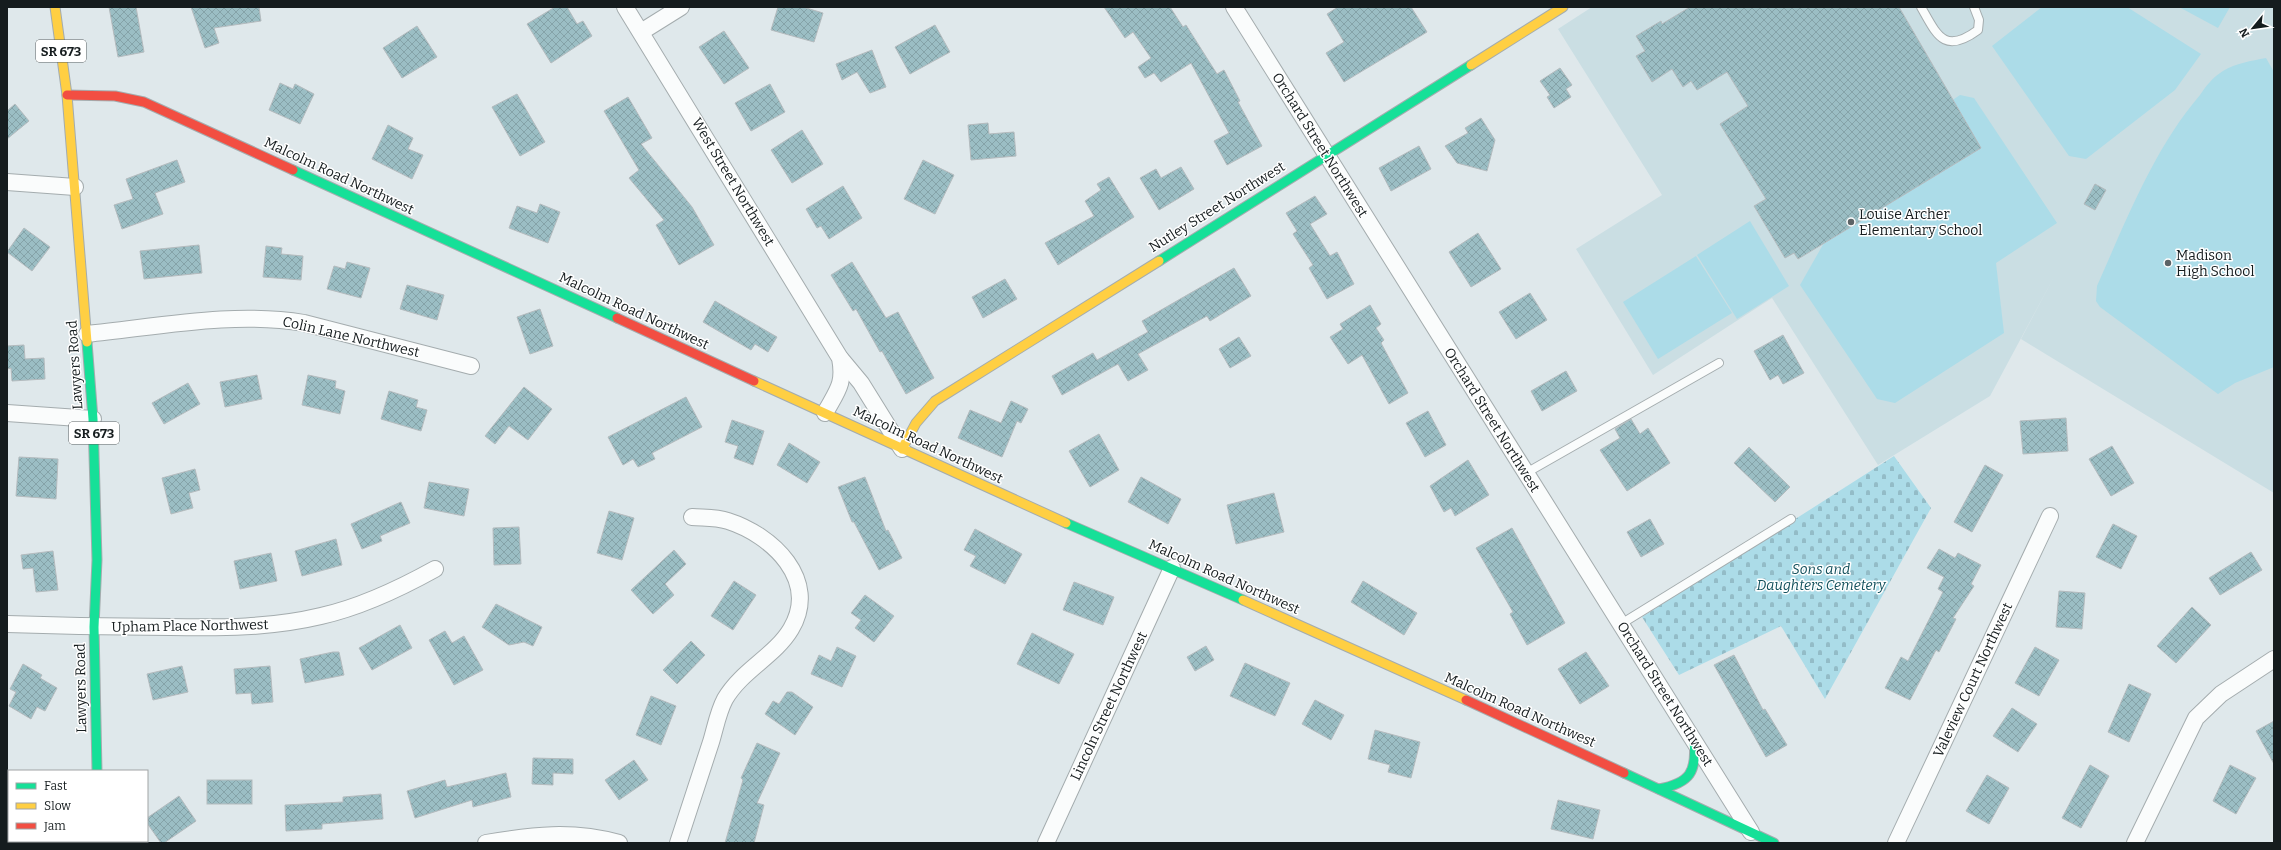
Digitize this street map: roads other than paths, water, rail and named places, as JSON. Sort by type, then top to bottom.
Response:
[{"type":"main road","name":"Lawyers Road","points":[[54,7],[67,95],[93,419],[97,560],[94,627],[96,770]]},
{"type":"main road","name":"Nutley Street Northwest","points":[[902,449],[910,431],[920,416],[935,401],[1563,7]]},
{"type":"main road","name":"Malcolm Road Northwest","points":[[67,95],[111,94],[126,96],[144,102],[902,449],[1048,515],[1172,568],[1659,789],[1774,843]]},
{"type":"main road","points":[[1659,789],[1680,783],[1694,770],[1696,761],[1694,741]]},
{"type":"street","name":"West Street Northwest","points":[[625,7],[840,358],[861,383],[902,449]]},
{"type":"street","points":[[641,32],[681,7]]},
{"type":"street","name":"Orchard Street Northwest","points":[[1234,7],[1751,832]]},
{"type":"street","points":[[7,182],[75,187]]},
{"type":"street","name":"Colin Lane Northwest","points":[[87,334],[247,318],[277,319],[304,323],[471,366]]},
{"type":"street","name":"West Street Northwest","points":[[825,413],[840,386],[843,374],[840,358]]},
{"type":"street","points":[[7,413],[93,419]]},
{"type":"street","name":"Valeview Court Northwest","points":[[1896,843],[2050,516]]},
{"type":"street","points":[[678,843],[724,701],[740,679],[780,642],[791,629],[798,614],[800,598],[798,583],[792,567],[777,549],[745,528],[727,521],[692,517]]},
{"type":"street","name":"Lincoln Street Northwest","points":[[1046,843],[1172,568]]},
{"type":"street","name":"Upham Place Northwest","points":[[7,624],[94,627],[240,628],[282,624],[321,616],[362,604],[401,587],[435,569]]},
{"type":"street","points":[[2135,843],[2196,718],[2221,694],[2274,659]]},
{"type":"street","points":[[486,843],[533,835],[567,834],[594,836],[619,843]]},
{"type":"lane","points":[[1921,7],[1938,35],[1949,41],[1964,41],[1978,30],[1979,20],[1974,7]]},
{"type":"lane","points":[[1526,473],[1719,363]]},
{"type":"lane","points":[[1621,624],[1791,519]]},
{"type":"place","name":"Louise Archer Elementary School","points":[[1851,222]]},
{"type":"place","name":"Madison High School","points":[[2168,263]]},
{"type":"park label","name":"Sons and Daughters Cemetery","points":[[1821,578]]}]
